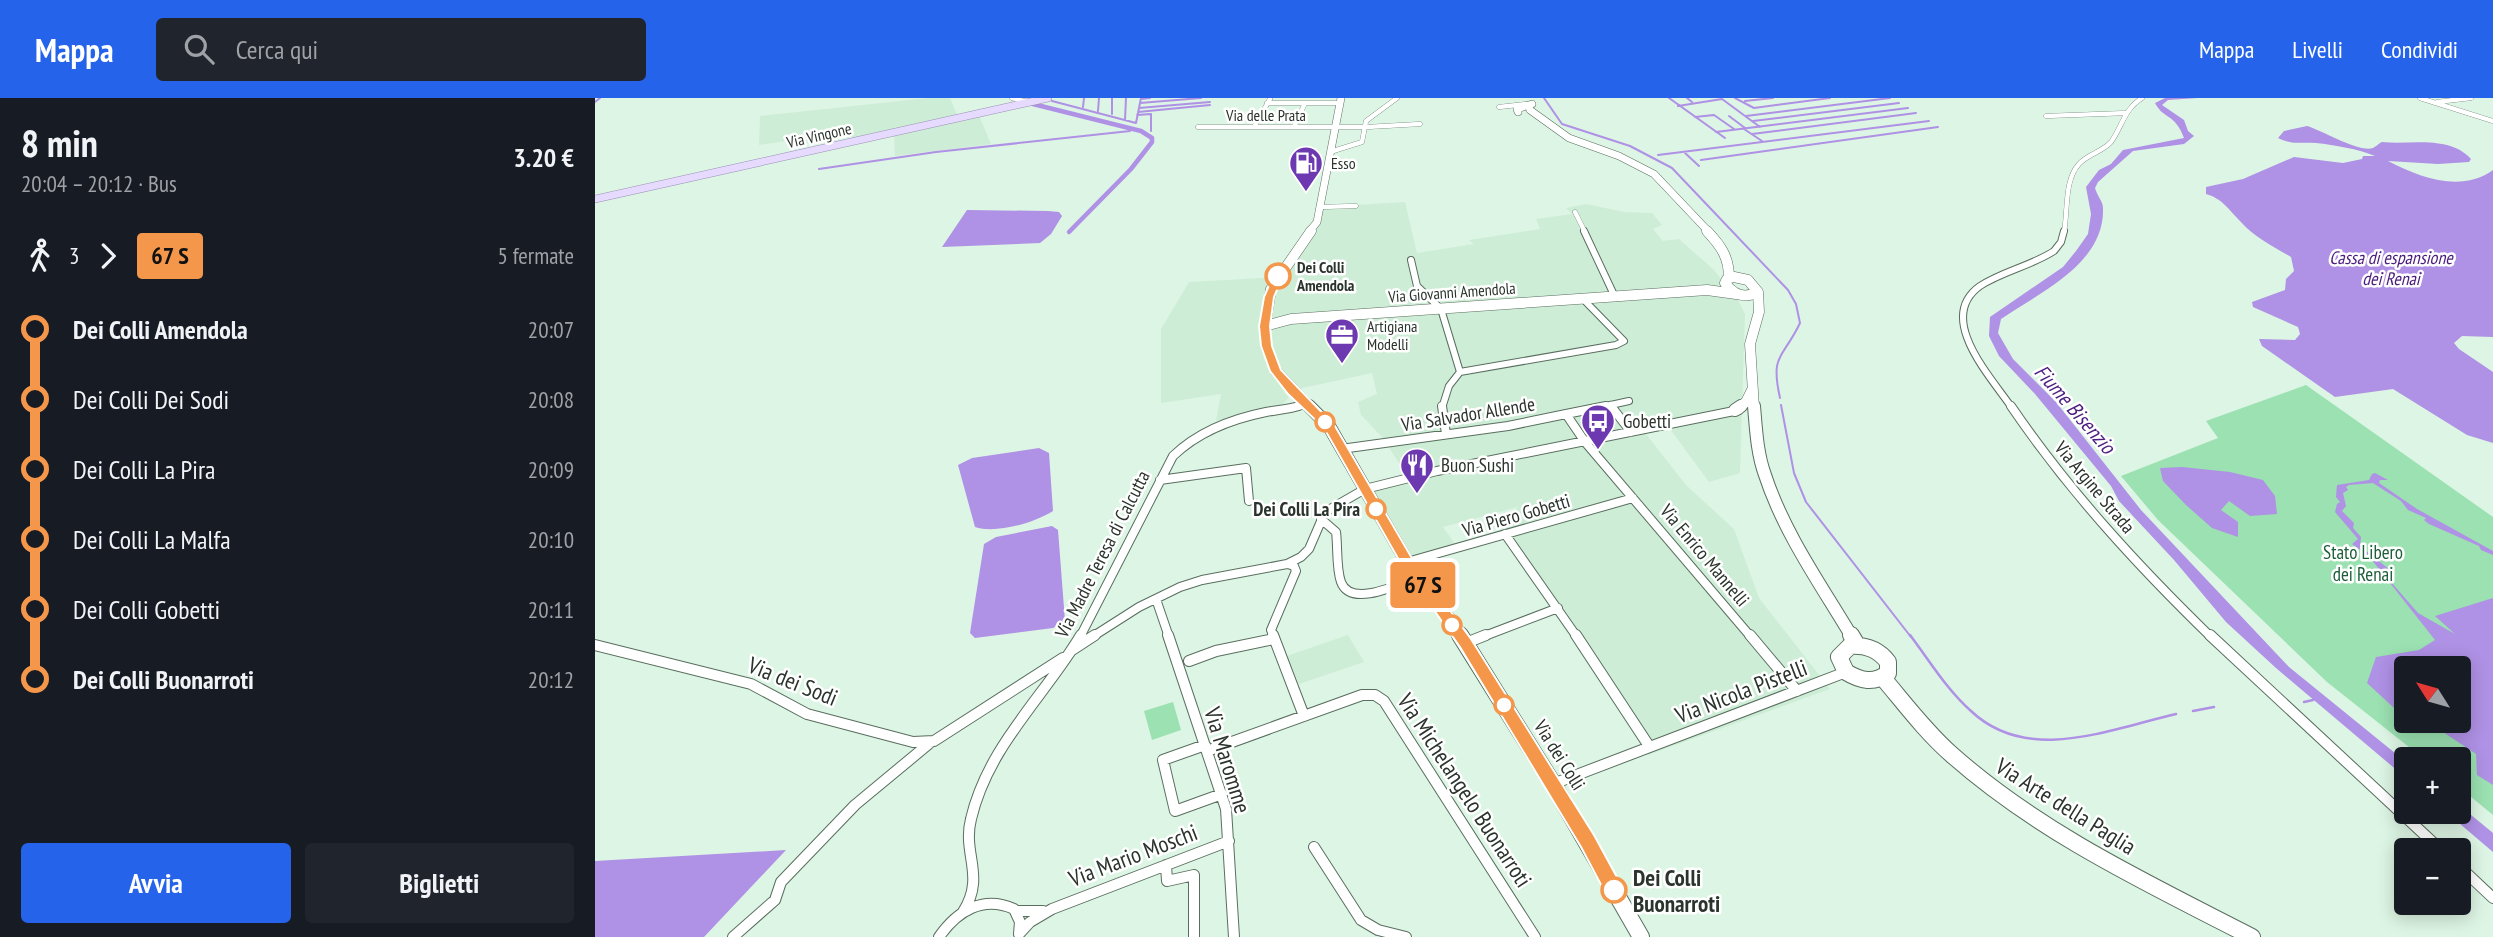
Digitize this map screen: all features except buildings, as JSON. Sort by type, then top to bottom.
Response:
[{"type":"main road","name":"Via Vingone","points":[[595,199],[1048,98]]},
{"type":"main road","name":"Via Giovanni Amendola","points":[[1707,290],[1739,295]]},
{"type":"main road","points":[[1735,410],[1746,402],[1752,390]]},
{"type":"street","points":[[1012,98],[1028,103]]},
{"type":"street","points":[[1254,127],[1271,98]]},
{"type":"street","points":[[1329,152],[1362,142],[1363,127],[1370,117],[1397,98]]},
{"type":"street","name":"Via Argine Strada","points":[[2141,98],[2133,103],[2117,124],[2111,142],[2076,167],[2068,194],[2063,234],[2056,249],[2046,257],[2020,266],[1983,286],[1968,297],[1963,308],[1963,321],[1971,345],[2027,431],[2070,487],[2120,543],[2215,641],[2428,838]]},
{"type":"street","points":[[2420,98],[2493,121]]},
{"type":"street","points":[[2434,103],[2471,98]]},
{"type":"street","points":[[1267,103],[1340,100]]},
{"type":"street","name":"Via dei Colli","points":[[1340,100],[1313,230],[1275,282],[1266,314],[1266,346],[1276,371],[1293,391],[1295,404],[1314,411],[1327,424],[1407,562],[1466,643],[1553,784],[1641,937]]},
{"type":"street","points":[[1294,127],[1305,103]]},
{"type":"street","points":[[1526,107],[1502,107],[1526,107],[1565,136],[1627,159],[1662,180],[1715,238],[1729,262],[1755,286],[1759,312],[1750,344],[1752,390],[1755,427],[1764,474],[1777,508],[1857,645],[1841,653],[1840,663],[1846,672],[1861,680],[1877,681],[1883,678]]},
{"type":"street","points":[[2046,116],[2067,113],[2075,117],[2127,113]]},
{"type":"street","name":"Via delle Prata","points":[[1198,127],[1363,127],[1420,124]]},
{"type":"street","points":[[1319,208],[1356,206]]},
{"type":"street","points":[[1575,212],[1615,297]]},
{"type":"street","points":[[1411,260],[1417,286],[1441,309],[1460,372]]},
{"type":"street","points":[[1729,262],[1727,280],[1752,310],[1754,328]]},
{"type":"street","points":[[1727,280],[1744,278]]},
{"type":"street","name":"Via Giovanni Amendola","points":[[1265,326],[1291,320],[1707,290],[1727,280]]},
{"type":"street","points":[[1739,295],[1750,296],[1758,292]]},
{"type":"street","points":[[1445,434],[1441,400],[1448,384],[1460,372],[1616,345],[1624,341],[1583,299]]},
{"type":"street","name":"Via Giovanni Amendola","points":[[1266,314],[1291,320]]},
{"type":"street","name":"Via Salvador Allende","points":[[1341,449],[1508,426],[1629,401]]},
{"type":"street","name":"Via Madre Teresa di Calcutta","points":[[975,886],[969,834],[970,820],[978,796],[1005,739],[1070,653],[1098,606],[1173,456],[1193,439],[1219,427],[1295,404]]},
{"type":"street","points":[[1610,405],[1631,432]]},
{"type":"street","points":[[733,937],[775,900],[781,882],[855,805],[911,756],[1156,599],[1202,580],[1287,564],[1301,557],[1310,549],[1321,519],[1328,510],[1365,489],[1437,471],[1753,408]]},
{"type":"street","points":[[1735,410],[1745,414],[1755,427]]},
{"type":"street","points":[[1566,414],[1585,442]]},
{"type":"street","name":"Via Enrico Mannelli","points":[[1585,442],[1797,691]]},
{"type":"street","points":[[1160,480],[1246,468],[1249,501]]},
{"type":"street","name":"Via Piero Gobetti","points":[[1407,562],[1633,498]]},
{"type":"street","points":[[1321,519],[1336,532],[1341,582],[1346,590],[1359,595],[1371,593],[1417,577]]},
{"type":"street","points":[[1505,534],[1559,608],[1649,746]]},
{"type":"street","points":[[1287,564],[1294,566],[1296,571],[1271,630],[1304,716]]},
{"type":"street","name":"Via Maromme","points":[[1156,599],[1229,820],[1234,937]]},
{"type":"street","points":[[1466,643],[1559,608]]},
{"type":"street","points":[[1189,662],[1216,651],[1274,639]]},
{"type":"street","name":"Via dei Sodi","points":[[595,645],[751,684],[807,714],[913,742],[934,741]]},
{"type":"street","name":"Via Arte della Paglia","points":[[1857,645],[1872,648],[1885,657],[1889,668],[1883,678],[1949,753],[2031,816],[2076,844],[2252,937]]},
{"type":"street","name":"Via Nicola Pistelli","points":[[1553,784],[1846,672]]},
{"type":"street","points":[[1038,673],[1054,674]]},
{"type":"street","name":"Via Michelangelo Buonarroti","points":[[1222,794],[1175,811],[1163,760],[1362,695],[1375,695],[1384,701],[1535,937]]},
{"type":"street","name":"Via Mario Moschi","points":[[1019,935],[1030,922],[1052,909],[1229,841]]},
{"type":"street","points":[[1314,847],[1361,920],[1378,930],[1406,937]]},
{"type":"street","points":[[1166,864],[1167,881],[1194,875],[1194,937]]},
{"type":"street","points":[[2471,877],[2493,898]]},
{"type":"street","points":[[975,886],[979,894],[992,902],[1007,905],[1016,912],[1020,922],[1019,935]]},
{"type":"street","points":[[939,937],[946,926],[963,912],[972,898],[975,886]]},
{"type":"street","points":[[963,912],[992,902]]},
{"type":"street","name":"Via Mario Moschi","points":[[1016,912],[1052,909]]},
{"type":"shaded area","points":[[950,98],[958,117],[978,113],[991,144],[895,156],[894,135],[856,143],[850,135],[795,146],[794,140],[759,145],[760,116]]},
{"type":"shaded area","points":[[1405,202],[1417,253],[1474,244],[1469,240],[1540,229],[1536,219],[1572,214],[1566,208],[1586,204],[1624,212],[1652,213],[1662,225],[1653,229],[1663,241],[1679,239],[1713,269],[1738,300],[1745,314],[1740,473],[1709,482],[1670,429],[1646,434],[1686,485],[1734,529],[1759,598],[1830,689],[1648,755],[1499,530],[1518,507],[1443,527],[1455,544],[1398,562],[1358,490],[1407,476],[1383,438],[1361,415],[1358,402],[1377,394],[1372,373],[1284,392],[1289,397],[1283,404],[1216,421],[1221,394],[1161,403],[1161,329],[1189,282],[1281,277],[1322,207]]},
{"type":"shaded area","points":[[1348,635],[1364,662],[1299,684],[1287,656]]},
{"type":"green space","name":"Stato Libero dei Renai","points":[[2306,385],[2493,517],[2493,815],[2471,797],[2471,747],[2409,747],[2327,682],[2158,520],[2121,476],[2218,438],[2206,421]]},
{"type":"green space","points":[[1173,702],[1181,730],[1152,740],[1144,711]]},
{"type":"water","points":[[2165,98],[2198,98],[2168,100],[2162,105],[2184,120],[2188,131],[2194,136],[2184,144],[2133,151],[2098,182],[2095,188],[2103,208],[2101,228],[2093,245],[2082,261],[2051,287],[2001,319],[1998,333],[2013,359],[2056,402],[2141,510],[2289,667],[2394,752],[2394,768],[2226,622],[2174,560],[2119,501],[2111,486],[2035,394],[1999,356],[1989,336],[1990,317],[2063,267],[2088,234],[2091,214],[2086,187],[2099,170],[2111,164],[2123,150],[2184,138],[2177,124],[2155,103]]},
{"type":"water","name":"Cassa di espansione dei Renai","points":[[2307,126],[2367,149],[2382,142],[2441,144],[2462,152],[2471,159],[2469,162],[2438,164],[2388,161],[2427,177],[2454,182],[2468,181],[2493,170],[2493,337],[2462,336],[2454,343],[2493,372],[2493,443],[2467,435],[2393,389],[2335,397],[2262,346],[2259,339],[2295,340],[2300,334],[2298,327],[2253,307],[2252,302],[2285,290],[2286,279],[2294,271],[2291,257],[2251,232],[2221,202],[2206,194],[2206,187],[2243,179],[2294,157],[2343,163],[2362,159],[2363,156],[2375,156],[2339,146],[2292,142],[2278,138],[2284,131]]},
{"type":"water","points":[[967,210],[1048,211],[1059,212],[1062,216],[1051,234],[1040,243],[942,247]]},
{"type":"water","points":[[1039,448],[1049,453],[1053,511],[1036,520],[1015,526],[993,529],[975,527],[958,465],[972,458]]},
{"type":"water","points":[[2182,467],[2230,472],[2263,480],[2275,496],[2277,514],[2250,516],[2229,501],[2221,510],[2238,522],[2238,537],[2212,528],[2163,481],[2160,468]]},
{"type":"water","points":[[2372,474],[2388,480],[2380,480],[2379,483],[2417,509],[2493,551],[2493,555],[2429,524],[2424,520],[2426,518],[2408,510],[2401,501],[2373,483],[2349,485],[2346,487],[2348,490],[2343,493],[2346,506],[2342,511],[2354,523],[2353,528],[2361,537],[2360,546],[2390,570],[2393,575],[2391,582],[2418,613],[2455,634],[2435,616],[2493,598],[2493,785],[2477,775],[2476,754],[2471,751],[2471,747],[2466,747],[2444,733],[2471,733],[2471,656],[2394,656],[2394,708],[2367,683],[2376,657],[2419,650],[2435,640],[2368,555],[2352,544],[2358,539],[2335,512],[2340,502],[2336,497],[2337,485],[2369,480]]},
{"type":"water","points":[[1052,526],[1058,530],[1065,621],[1053,628],[975,638],[970,633],[984,544],[996,537]]},
{"type":"water","points":[[2471,815],[2493,833],[2493,852],[2460,824],[2471,824]]},
{"type":"water","points":[[786,850],[704,937],[595,937],[595,861]]},
{"type":"waterway","points":[[595,102],[600,98]]},
{"type":"waterway","points":[[1083,107],[1084,98]]},
{"type":"waterway","points":[[1098,111],[1099,98]]},
{"type":"waterway","points":[[1112,98],[1112,114]]},
{"type":"waterway","points":[[1125,120],[1126,98]]},
{"type":"waterway","points":[[1140,103],[1141,98]]},
{"type":"waterway","points":[[1141,99],[1150,98]]},
{"type":"waterway","points":[[1140,103],[1201,98]]},
{"type":"waterway","points":[[1544,98],[1562,124],[1630,146],[1672,168],[1788,290],[1796,304],[1800,323],[1777,364],[1780,398]]},
{"type":"waterway","points":[[1669,98],[1680,106]]},
{"type":"waterway","points":[[1687,98],[1692,102]]},
{"type":"waterway","points":[[1735,98],[1754,108],[1830,98]]},
{"type":"waterway","points":[[1745,101],[1773,98]]},
{"type":"waterway","points":[[1746,116],[1890,98]]},
{"type":"waterway","points":[[1680,106],[1722,99],[1759,127]]},
{"type":"waterway","points":[[1052,101],[1136,123],[1138,115]]},
{"type":"waterway","points":[[1139,108],[1210,102]]},
{"type":"waterway","points":[[1029,103],[1141,131],[1152,138],[1152,142],[1131,169],[1069,232]]},
{"type":"waterway","points":[[1139,108],[1140,103]]},
{"type":"waterway","points":[[1753,121],[1899,103]]},
{"type":"waterway","points":[[1138,112],[1210,105]]},
{"type":"waterway","points":[[1680,106],[1696,117]]},
{"type":"waterway","points":[[1138,112],[1139,108]]},
{"type":"waterway","points":[[1759,127],[1908,108]]},
{"type":"waterway","points":[[1752,134],[1916,113]]},
{"type":"waterway","points":[[1138,115],[1151,114],[1151,131]]},
{"type":"waterway","points":[[1696,117],[1714,115],[1734,129]]},
{"type":"waterway","points":[[1729,116],[1745,128]]},
{"type":"waterway","points":[[1696,117],[1717,132]]},
{"type":"waterway","points":[[1658,155],[1929,121]]},
{"type":"waterway","points":[[1717,132],[1759,127]]},
{"type":"waterway","points":[[1701,160],[1938,127]]},
{"type":"waterway","points":[[1744,129],[1762,141]]},
{"type":"waterway","points":[[819,169],[936,152],[1130,131]]},
{"type":"waterway","points":[[1717,132],[1725,138]]},
{"type":"waterway","points":[[1685,153],[1699,166]]},
{"type":"waterway","points":[[1781,405],[1794,473],[1806,502],[1911,637]]},
{"type":"waterway","points":[[1910,635],[1962,703],[1993,727],[2018,736],[2044,740],[2070,738],[2176,714]]},
{"type":"waterway","points":[[2304,702],[2313,700]]},
{"type":"waterway","points":[[2193,711],[2214,707]]},
{"type":"bus line","points":[[1278,276],[1267,304],[1265,326],[1266,346],[1276,371],[1329,426],[1407,562],[1466,643],[1588,841],[1614,890]]},
{"type":"place","name":"Esso","points":[[1306,193]]},
{"type":"place","name":"Dei Colli Amendola","points":[[1278,276]]},
{"type":"place","name":"Artigiana Modelli","points":[[1342,365]]},
{"type":"place","name":"Gobetti","points":[[1598,451]]},
{"type":"place","name":"Buon Sushi","points":[[1417,495]]},
{"type":"place","name":"Dei Colli La Pira","points":[[1376,509]]},
{"type":"place","name":"Dei Colli Buonarroti","points":[[1614,890]]},
{"type":"water label","name":"Fiume Bisenzio","points":[[2075,409]]}]
